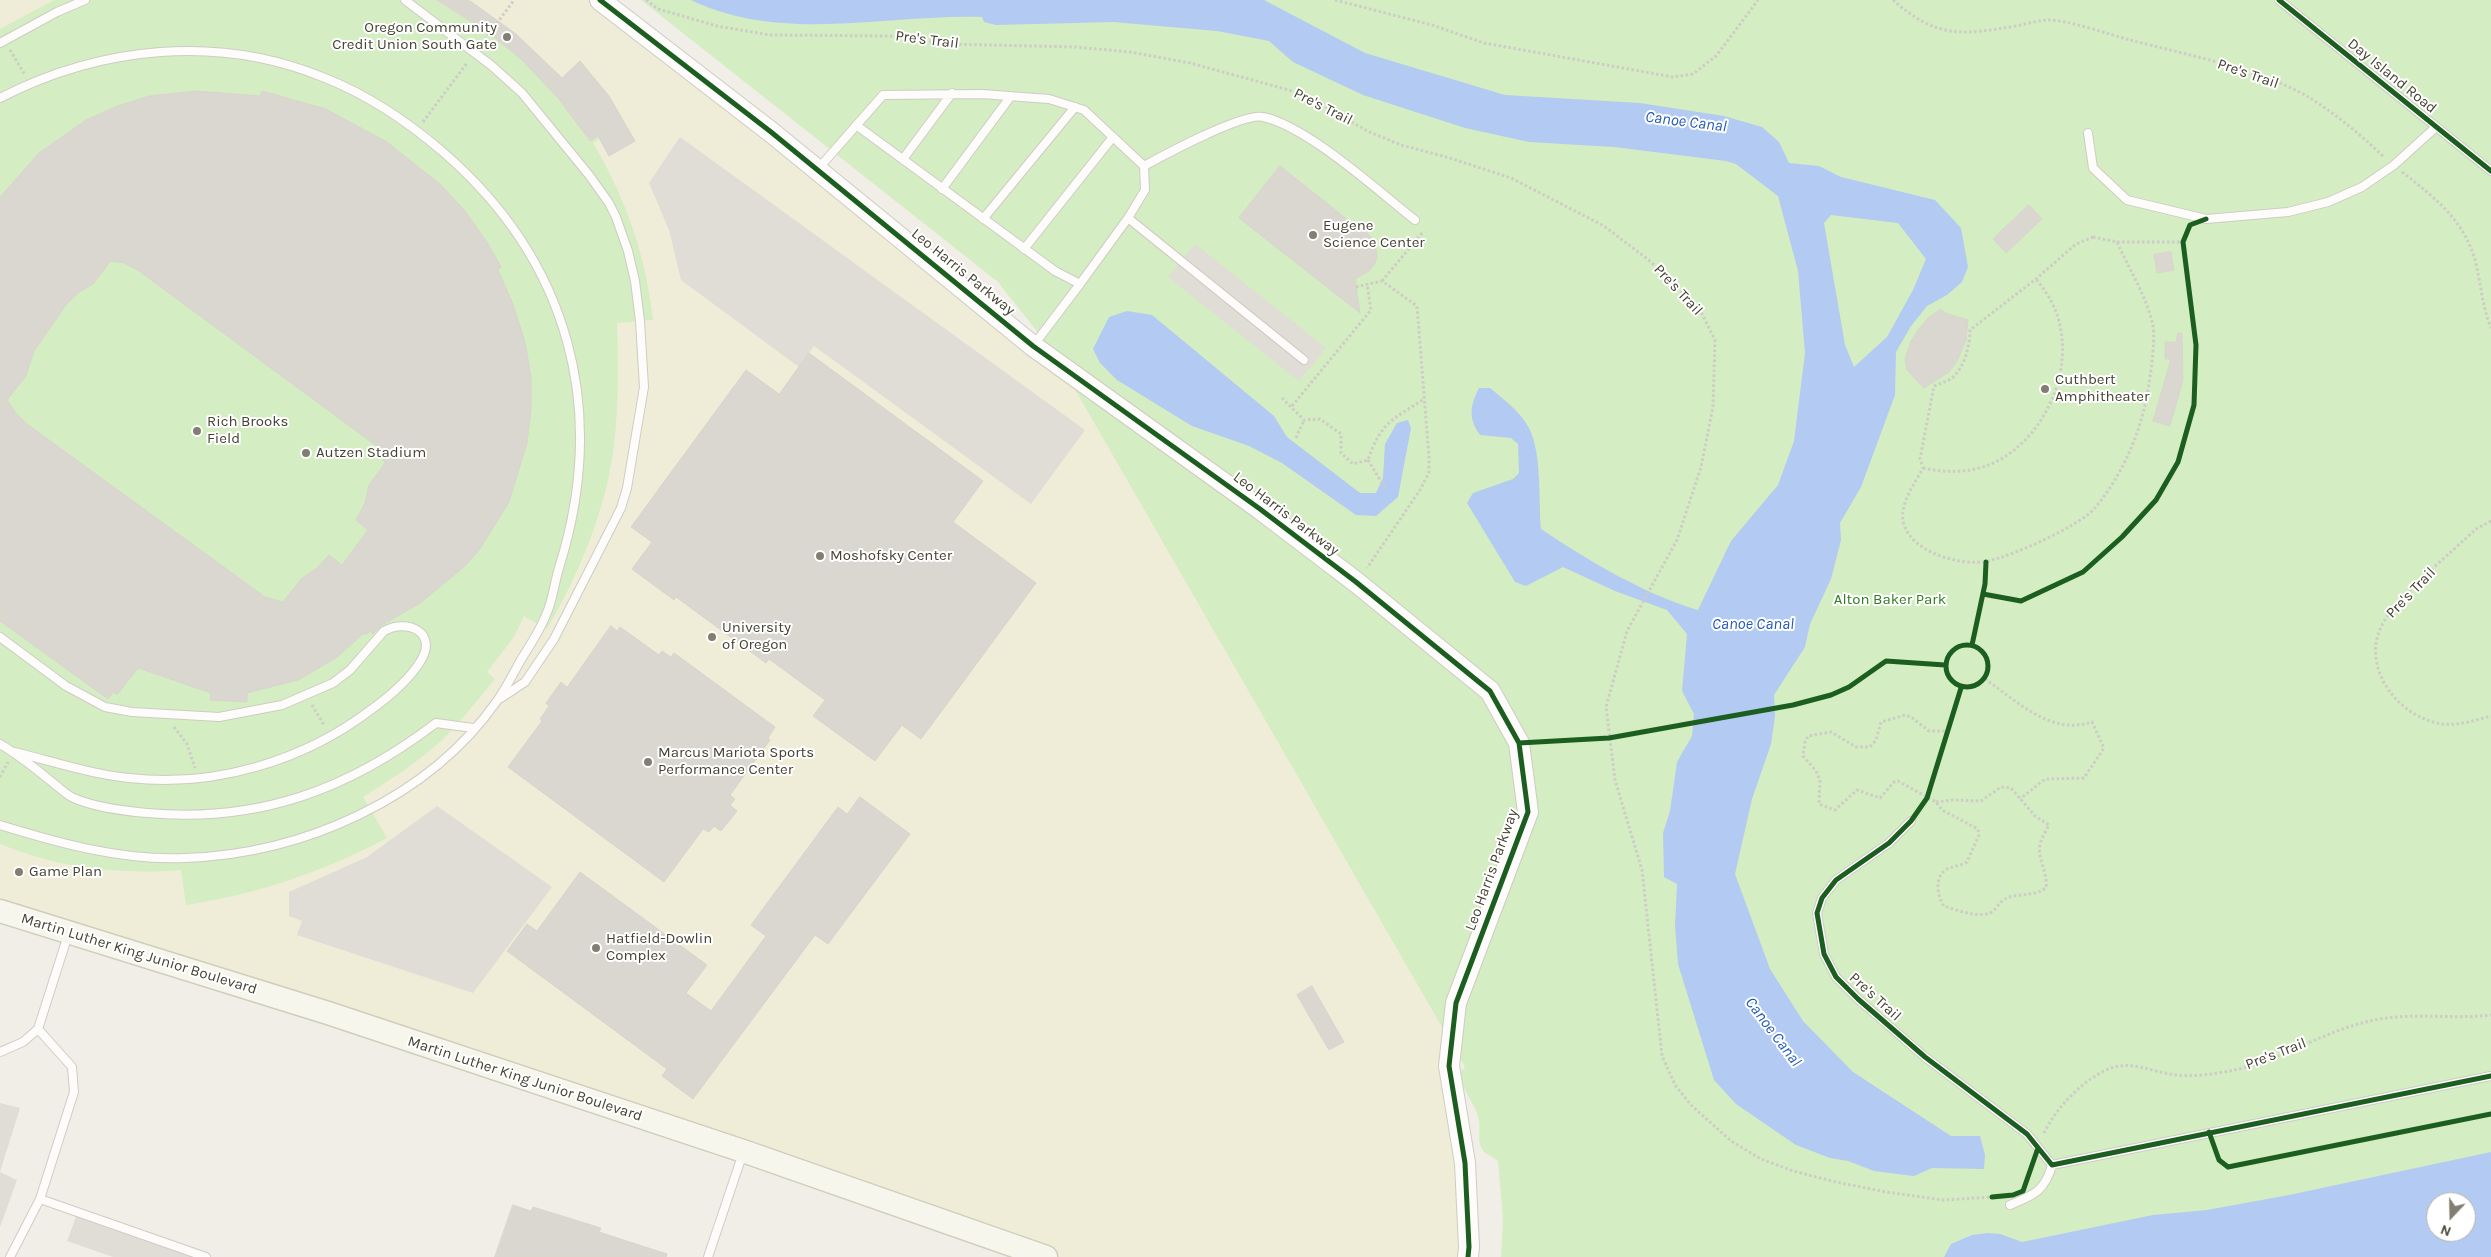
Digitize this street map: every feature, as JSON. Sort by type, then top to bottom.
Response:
[{"type":"main road","name":"Martin Luther King Junior Boulevard","points":[[0,911],[328,1013],[743,1152],[1046,1257]]},
{"type":"street","name":"Leo Harris Parkway","points":[[600,0],[722,92],[1033,346],[1260,509],[1356,582],[1490,691],[1519,743],[1528,812],[1456,1003],[1449,1066],[1465,1163],[1468,1257]]},
{"type":"lane","points":[[2,42],[57,12],[85,0]]},
{"type":"lane","points":[[405,0],[475,52],[526,98],[609,203],[622,234],[632,268],[640,321],[644,387],[627,488],[612,527],[554,639],[525,682],[498,700]]},
{"type":"lane","name":"Day Island Road","points":[[2279,0],[2491,171]]},
{"type":"lane","points":[[0,98],[79,65],[141,53],[199,51],[228,53],[286,64],[323,77],[367,98],[417,130],[463,168],[485,190],[521,239],[550,293],[569,349],[580,410],[580,471],[576,502],[553,597],[541,625],[498,700],[439,762],[389,799],[326,830],[280,846],[233,854],[183,859],[133,856],[84,848],[0,825]]},
{"type":"lane","points":[[817,170],[883,95],[952,93],[1011,96],[1049,99],[1084,110],[1144,166],[1145,190],[1128,218],[1033,346]]},
{"type":"lane","points":[[903,160],[952,93]]},
{"type":"lane","points":[[942,188],[1011,96]]},
{"type":"lane","points":[[984,219],[1074,107]]},
{"type":"lane","points":[[1144,166],[1178,146],[1242,121],[1262,116],[1300,132],[1415,220]]},
{"type":"lane","points":[[856,125],[1024,249],[1055,271],[1080,284]]},
{"type":"lane","points":[[2088,134],[2093,168],[2127,200],[2206,219],[2288,212],[2328,202],[2362,187],[2394,165],[2436,128]]},
{"type":"lane","points":[[1024,249],[1113,137]]},
{"type":"lane","points":[[1128,218],[1304,360]]},
{"type":"lane","points":[[0,637],[66,686],[92,702],[118,710],[230,716],[282,705],[307,696],[342,677],[384,631],[392,627],[408,628],[424,634],[428,642],[427,650],[408,678],[366,714],[330,737],[305,750],[267,764],[196,778],[130,778],[86,771],[14,752]]},
{"type":"lane","points":[[0,744],[14,752],[69,795],[80,801],[121,810],[206,815],[249,810],[290,801],[330,787],[366,770],[395,753],[436,723],[473,728]]},
{"type":"lane","name":"Pre's Trail","points":[[1912,821],[1889,843],[1836,880],[1822,898],[1818,913],[1824,954],[1836,978],[1858,999],[1925,1057],[2026,1134],[2052,1165]]},
{"type":"lane","points":[[0,1052],[22,1042],[38,1029],[68,933]]},
{"type":"lane","points":[[10,1257],[40,1199],[74,1092],[72,1067],[38,1029]]},
{"type":"lane","points":[[2010,1205],[2033,1195],[2048,1180],[2052,1165],[2491,1076]]},
{"type":"lane","points":[[708,1257],[743,1152]]},
{"type":"lane","points":[[40,1199],[206,1257]]},
{"type":"path","points":[[417,130],[514,0]]},
{"type":"path","points":[[1335,0],[1432,25],[1484,43],[1673,77],[1693,74],[1716,56],[1758,0]]},
{"type":"path","points":[[2,42],[30,84]]},
{"type":"path","points":[[2184,252],[2183,242],[2190,225],[2206,219]]},
{"type":"path","points":[[1356,287],[1382,281],[1425,229],[1415,220]]},
{"type":"path","points":[[2117,242],[2140,292],[2153,327],[2150,387],[2141,423],[2121,469],[2092,510],[2059,532],[2012,554],[1986,562],[1957,560],[1928,551],[1910,537],[1903,520],[1907,498],[1923,468],[1920,459],[1934,386],[1949,379],[1958,371],[1965,356],[1970,330],[2076,244],[2093,237],[2117,242],[2183,242]]},
{"type":"path","points":[[1923,468],[1946,472],[1980,468],[2010,453],[2040,424],[2056,395],[2062,364],[2060,326],[2050,298],[2036,278]]},
{"type":"path","points":[[1356,582],[1420,490],[1429,472],[1417,306],[1382,281]]},
{"type":"path","points":[[1292,406],[1371,310],[1367,284]]},
{"type":"path","points":[[1282,398],[1304,420]]},
{"type":"path","points":[[1385,488],[1368,460],[1374,442],[1383,426],[1424,399]]},
{"type":"path","points":[[1304,420],[1320,419],[1341,434],[1341,453],[1353,464],[1368,460]]},
{"type":"path","points":[[1296,438],[1304,420]]},
{"type":"path","points":[[1986,562],[1986,569]]},
{"type":"path","points":[[1980,683],[1986,676],[2048,722],[2079,726],[2092,722],[2104,748],[2084,778],[2045,779],[2020,799]]},
{"type":"path","points":[[307,696],[330,737]]},
{"type":"path","points":[[157,712],[176,729],[187,744],[192,753],[196,778]]},
{"type":"path","points":[[1936,802],[1953,800],[1981,801],[1997,789],[2005,786],[2010,788],[2035,816],[2049,825],[2040,844],[2040,858],[2048,878],[2046,888],[2037,894],[2004,899],[1991,912],[1984,914],[1962,912],[1944,906],[1939,898],[1938,889],[1942,875],[1946,869],[1967,862],[1979,835],[1978,829],[1973,824],[1942,810],[1936,802],[1898,781],[1894,782],[1880,798],[1857,790],[1835,810],[1824,808],[1819,804],[1820,780],[1816,771],[1803,756],[1805,742],[1808,736],[1831,732],[1856,747],[1870,747],[1876,740],[1881,722],[1905,715],[1911,717],[1929,731],[1949,732]]},
{"type":"path","points":[[1946,740],[1951,723]]},
{"type":"path","points":[[1600,738],[1619,736]]},
{"type":"path","points":[[1912,821],[1930,790]]},
{"type":"path","points":[[1992,1197],[2000,1196]]},
{"type":"shaded area","name":"University of Oregon","points":[[0,0],[600,0],[1490,691],[1449,1066],[1468,1257],[1046,1257],[0,911]]},
{"type":"shaded area","points":[[680,137],[1085,430],[1031,504],[814,346],[799,367],[681,280],[669,230],[649,183]]},
{"type":"shaded area","points":[[1195,244],[1326,348],[1299,381],[1168,277]]},
{"type":"shaded area","points":[[437,806],[552,887],[473,993],[297,935],[302,921],[289,916],[289,892],[367,857]]},
{"type":"shaded area","points":[[0,1103],[20,1108],[0,1172]]},
{"type":"shaded area","points":[[0,1172],[17,1180],[0,1227]]},
{"type":"shaded area","points":[[77,1214],[201,1257],[113,1257],[67,1241]]},
{"type":"green space","name":"Autzen Stadium","points":[[54,0],[436,0],[489,33],[521,59],[558,98],[589,141],[598,136],[599,139],[593,143],[615,185],[633,228],[650,296],[653,320],[617,323],[617,414],[614,444],[605,492],[590,540],[570,586],[547,629],[524,616],[514,637],[487,672],[495,679],[456,726],[423,756],[363,797],[387,838],[339,861],[289,880],[238,895],[186,905],[181,870],[134,871],[89,868],[44,859],[0,844],[0,29]]},
{"type":"green space","name":"Alton Baker Park","points":[[641,0],[2491,0],[2491,1257],[1501,1257],[1503,1219],[1498,1161],[1484,1152],[1480,1144],[1478,1116],[1459,1074],[1465,1067],[1054,353],[998,282]]},
{"type":"water","name":"Canoe Canal","points":[[691,0],[1264,0],[1365,53],[1505,95],[1640,103],[1724,116],[1762,127],[1779,142],[1789,163],[1819,166],[1841,177],[1935,200],[1961,228],[1968,267],[1962,282],[1947,295],[1927,306],[1911,326],[1896,352],[1895,395],[1861,487],[1840,523],[1841,540],[1831,579],[1810,624],[1805,647],[1774,695],[1775,716],[1771,744],[1752,799],[1735,874],[1770,969],[1803,1021],[1853,1072],[1951,1136],[1980,1136],[1985,1155],[1984,1169],[1932,1168],[1914,1176],[1874,1171],[1848,1161],[1830,1158],[1796,1145],[1736,1104],[1714,1080],[1678,964],[1675,926],[1677,884],[1664,877],[1663,833],[1670,811],[1677,762],[1692,736],[1694,714],[1682,691],[1687,634],[1667,610],[1615,591],[1563,567],[1526,586],[1515,582],[1467,503],[1473,493],[1513,479],[1519,473],[1518,444],[1511,438],[1480,435],[1476,429],[1472,417],[1472,406],[1479,388],[1490,388],[1510,404],[1526,423],[1531,433],[1539,474],[1541,529],[1616,575],[1657,595],[1698,610],[1731,541],[1778,485],[1794,441],[1805,353],[1798,271],[1778,196],[1736,164],[1726,161],[1614,147],[1529,142],[1465,128],[1363,95],[1293,62],[1269,41],[1217,31],[1113,22],[996,25],[984,22],[982,17],[798,24],[761,21],[726,13]],"holes":[[[1831,215],[1898,223],[1926,259],[1913,290],[1887,337],[1854,367],[1845,345],[1824,223]]]},
{"type":"water","points":[[1127,311],[1152,315],[1274,416],[1287,437],[1360,493],[1376,493],[1383,478],[1385,444],[1397,423],[1408,420],[1411,428],[1398,497],[1376,516],[1356,515],[1282,463],[1249,446],[1192,426],[1117,380],[1100,363],[1093,349],[1109,317]]},
{"type":"water","points":[[2491,1152],[2491,1257],[1944,1257],[1951,1244],[1972,1235],[2000,1234],[2022,1242],[2153,1215],[2207,1210],[2289,1195]]},
{"type":"building","points":[[437,0],[468,0],[473,3],[516,34],[562,78],[580,61],[609,96],[635,141],[609,156],[598,136],[590,141],[558,98],[521,59],[489,33]]},
{"type":"building","points":[[197,91],[260,96],[262,91],[326,109],[387,142],[441,185],[465,211],[487,242],[501,267],[498,270],[513,304],[525,342],[531,377],[531,410],[527,443],[509,502],[480,549],[464,567],[419,604],[382,625],[373,634],[370,631],[366,635],[364,633],[336,658],[298,680],[247,693],[247,702],[210,700],[211,693],[138,668],[117,695],[113,692],[108,699],[0,621],[0,197],[39,153],[86,120],[117,106],[150,96]],"holes":[[[111,261],[124,263],[139,271],[378,447],[385,463],[369,485],[365,503],[356,520],[368,530],[342,565],[329,555],[316,569],[301,579],[283,602],[265,597],[27,424],[15,412],[7,400],[26,376],[34,351],[66,305],[78,293],[93,284]]]},
{"type":"building","points":[[1280,166],[1348,220],[1349,225],[1363,229],[1375,241],[1377,257],[1374,265],[1369,271],[1355,279],[1360,313],[1239,218]]},
{"type":"building","points":[[2029,205],[2042,219],[2006,253],[1993,239]]},
{"type":"building","points":[[2171,252],[2174,270],[2157,273],[2154,255]]},
{"type":"building","points":[[1941,309],[1945,313],[1968,320],[1966,340],[1957,361],[1949,372],[1924,388],[1907,370],[1905,359],[1911,341],[1919,329],[1927,319]]},
{"type":"building","points":[[2178,333],[2182,333],[2183,380],[2170,426],[2153,421],[2171,359],[2165,359],[2165,342],[2176,342]]},
{"type":"building","name":"Moshofsky Center","points":[[809,353],[983,481],[953,522],[1036,583],[921,739],[902,725],[875,761],[813,716],[825,700],[769,659],[766,663],[676,597],[674,600],[632,569],[652,542],[631,527],[746,370],[779,394]]},
{"type":"building","points":[[611,626],[617,631],[620,627],[659,655],[662,651],[671,657],[674,653],[775,727],[768,738],[770,740],[730,795],[735,799],[730,805],[737,811],[721,831],[714,826],[709,832],[703,829],[664,882],[508,767],[542,721],[540,719],[549,706],[546,703],[561,682],[567,687]]},
{"type":"building","name":"Hatfield-Dowlin Complex","points":[[860,797],[910,834],[828,944],[815,935],[693,1099],[662,1076],[667,1069],[507,951],[527,924],[537,931],[580,872],[707,965],[686,993],[711,1011],[766,936],[751,925],[838,807],[847,814]]},
{"type":"building","points":[[1312,986],[1344,1042],[1329,1050],[1297,995]]},
{"type":"building","points":[[513,1205],[531,1211],[533,1207],[601,1228],[599,1232],[667,1254],[666,1257],[495,1257]]},
{"type":"cycle path","points":[[600,0],[771,132],[1033,346],[1260,509],[1356,582],[1490,691],[1519,743],[1528,812],[1456,1003],[1449,1066],[1465,1163],[1468,1257]]},
{"type":"cycle path","points":[[2279,0],[2491,171]]},
{"type":"cycle path","points":[[1983,594],[2021,601],[2083,572],[2122,537],[2156,500],[2178,462],[2194,405],[2196,345],[2183,242],[2190,225],[2206,219]]},
{"type":"cycle path","points":[[1972,645],[1985,584],[1986,562]]},
{"type":"cycle path","points":[[1971,645],[1979,648],[1985,654],[1988,666],[1985,678],[1979,684],[1963,687],[1955,684],[1949,678],[1946,662],[1949,654],[1955,648],[1971,645]]},
{"type":"cycle path","points":[[1519,743],[1609,738],[1793,705],[1831,695],[1849,687],[1886,661],[1945,665]]},
{"type":"cycle path","points":[[1961,688],[1927,798],[1911,821],[1889,843],[1836,880],[1822,898],[1817,913],[1824,954],[1836,977],[1858,999],[1925,1057],[2027,1134],[2052,1165],[2491,1076]]},
{"type":"cycle path","points":[[2209,1132],[2219,1160],[2228,1167],[2491,1114]]},
{"type":"cycle path","points":[[1992,1197],[2013,1195],[2023,1191],[2038,1148]]},
{"type":"place","name":"Oregon Community Credit Union South Gate","points":[[507,37]]},
{"type":"place","name":"Eugene Science Center","points":[[1313,235]]},
{"type":"place","name":"Cuthbert Amphitheater","points":[[2045,389]]},
{"type":"place","name":"Rich Brooks Field","points":[[197,431]]},
{"type":"place","name":"Autzen Stadium","points":[[306,453]]},
{"type":"place","name":"Moshofsky Center","points":[[820,556]]},
{"type":"place","name":"University of Oregon","points":[[712,637]]},
{"type":"place","name":"Marcus Mariota Sports Performance Center","points":[[648,762]]},
{"type":"place","name":"Game Plan","points":[[19,872]]},
{"type":"place","name":"Hatfield-Dowlin Complex","points":[[596,948]]}]
